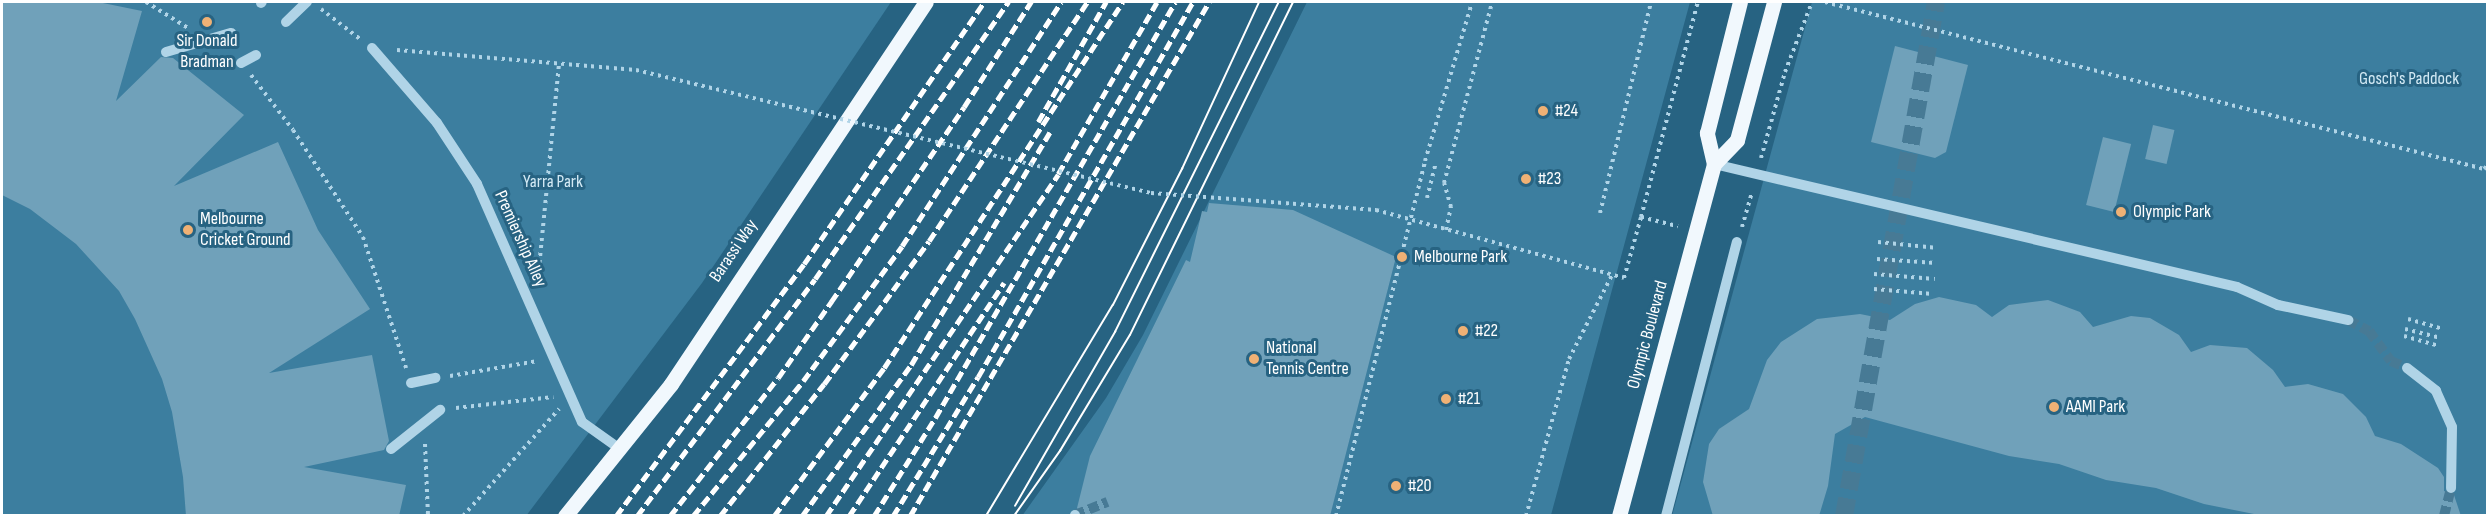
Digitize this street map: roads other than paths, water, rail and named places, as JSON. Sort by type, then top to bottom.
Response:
[{"type":"main road","name":"Barassi Way","points":[[566,516],[671,384],[926,2]]},
{"type":"main road","name":"Olympic Boulevard","points":[[1619,516],[1714,164],[1707,133],[1740,2]]},
{"type":"main road","name":"Olympic Boulevard","points":[[1714,164],[1737,140],[1774,2]]},
{"type":"street","points":[[286,22],[307,2]]},
{"type":"street","points":[[165,52],[231,33]]},
{"type":"street","name":"Premiership Alley","points":[[372,48],[437,123],[477,184],[582,422],[621,449]]},
{"type":"street","points":[[241,63],[256,55]]},
{"type":"street","points":[[1714,164],[2237,286],[2278,305],[2349,320]]},
{"type":"street","points":[[1666,516],[1737,242]]},
{"type":"street","points":[[2407,368],[2423,378],[2446,409],[2454,445],[2451,488]]},
{"type":"street","points":[[411,383],[435,378]]},
{"type":"street","points":[[391,449],[440,410]]},
{"type":"tunnel","points":[[1844,516],[1936,2]]},
{"type":"tunnel","points":[[2348,320],[2369,331],[2391,361],[2407,368]]},
{"type":"tunnel","points":[[2444,516],[2451,488]]},
{"type":"tunnel","points":[[1075,515],[1107,502]]},
{"type":"tram line","points":[[986,516],[1113,305],[1182,169],[1259,2]]},
{"type":"tram line","points":[[1015,506],[1115,332],[1279,2]]},
{"type":"tram line","points":[[1014,516],[1060,451],[1130,335],[1293,2]]},
{"type":"railway","points":[[616,516],[804,264],[984,2]]},
{"type":"railway","points":[[637,516],[815,279],[1008,2]]},
{"type":"railway","points":[[670,516],[778,378],[964,107],[1031,2]]},
{"type":"railway","points":[[693,516],[803,381],[902,246],[1061,2]]},
{"type":"railway","points":[[720,516],[824,384],[929,241],[1087,2]]},
{"type":"railway","points":[[1038,122],[1106,2]]},
{"type":"railway","points":[[774,516],[884,368],[1123,2]]},
{"type":"railway","points":[[826,516],[1058,174],[1157,2]]},
{"type":"railway","points":[[874,516],[935,418],[1175,2]]},
{"type":"railway","points":[[893,516],[978,377],[1193,2]]},
{"type":"railway","points":[[910,516],[1209,2]]},
{"type":"railway","points":[[802,516],[911,365],[1050,132]]},
{"type":"railway","points":[[849,516],[1004,283]]},
{"type":"place","name":"Sir Donald Bradman","points":[[207,22]]},
{"type":"place","name":"#24","points":[[1543,111]]},
{"type":"place","name":"#23","points":[[1526,179]]},
{"type":"place","name":"Olympic Park","points":[[2121,212]]},
{"type":"place","name":"Melbourne Cricket Ground","points":[[188,230]]},
{"type":"place","name":"Melbourne Park","points":[[1402,257]]},
{"type":"place","name":"#22","points":[[1463,331]]},
{"type":"place","name":"National Tennis Centre","points":[[1254,359]]},
{"type":"place","name":"#21","points":[[1446,399]]},
{"type":"place","name":"AAMI Park","points":[[2054,407]]},
{"type":"place","name":"#20","points":[[1396,486]]},
{"type":"park label","name":"Gosch's Paddock","points":[[2409,79]]},
{"type":"park label","name":"Yarra Park","points":[[553,182]]}]
